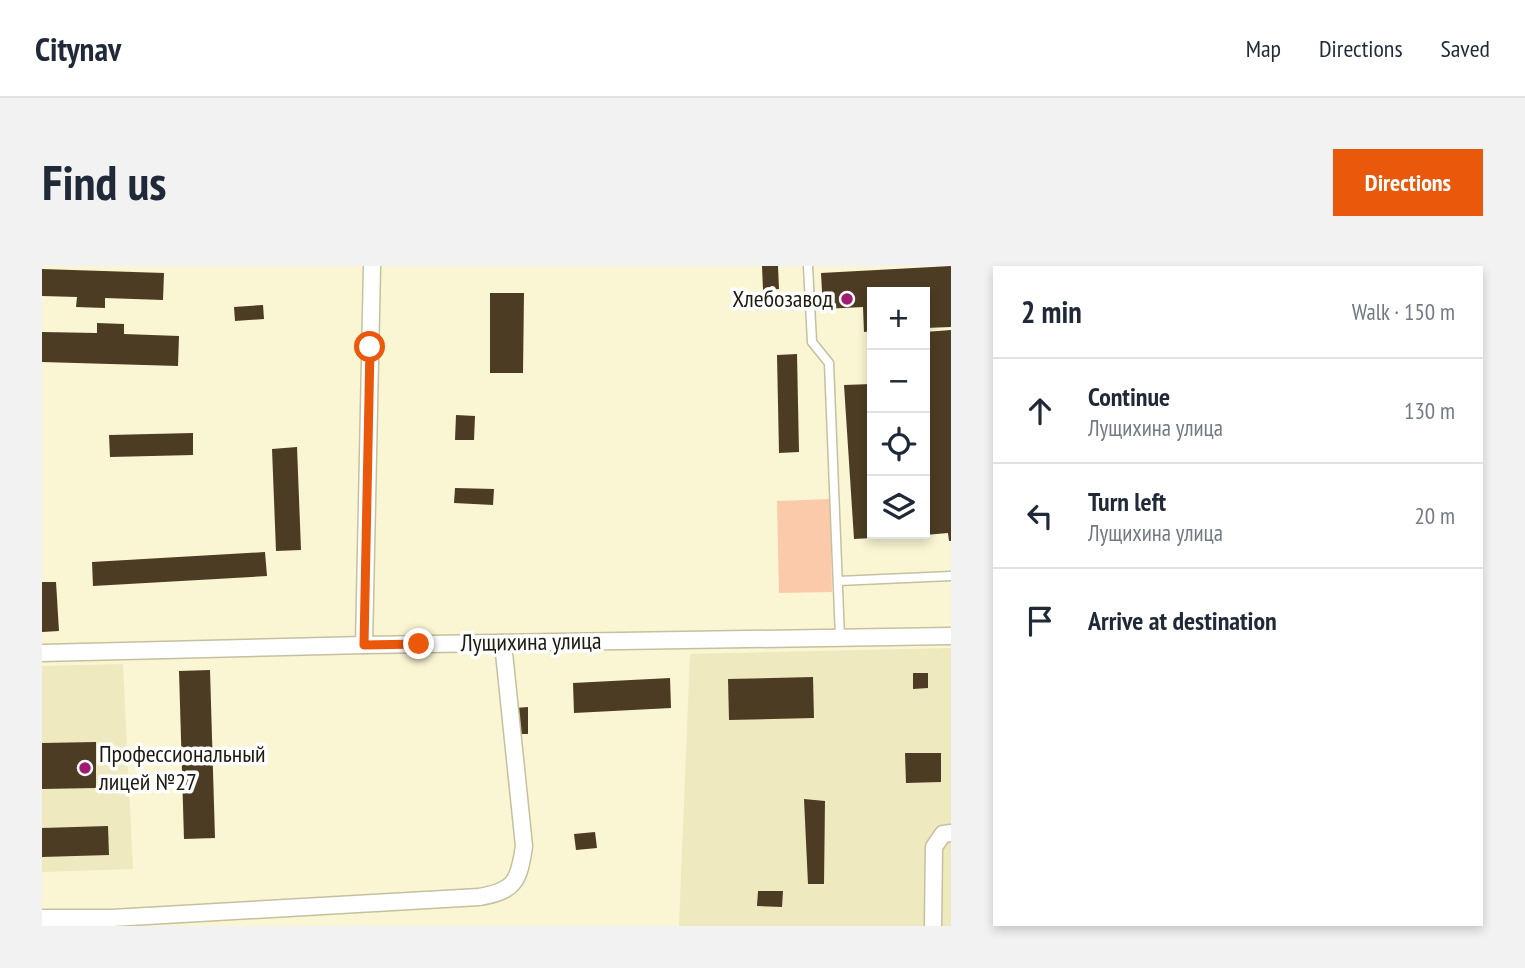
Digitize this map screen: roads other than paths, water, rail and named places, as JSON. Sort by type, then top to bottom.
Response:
[{"type":"street","points":[[364,645],[372,266]]},
{"type":"street","name":"Лущихина улица","points":[[42,653],[951,636]]},
{"type":"street","points":[[42,918],[112,918],[500,894],[515,882],[522,865],[524,846],[503,643]]},
{"type":"street","points":[[933,926],[934,847],[943,834],[951,833]]},
{"type":"lane","points":[[808,266],[812,342],[829,363],[840,638]]},
{"type":"lane","points":[[838,581],[951,576]]},
{"type":"place","name":"Хлебозавод","points":[[847,299]]},
{"type":"place","name":"Профессиональный лицей №27","points":[[85,768]]}]
